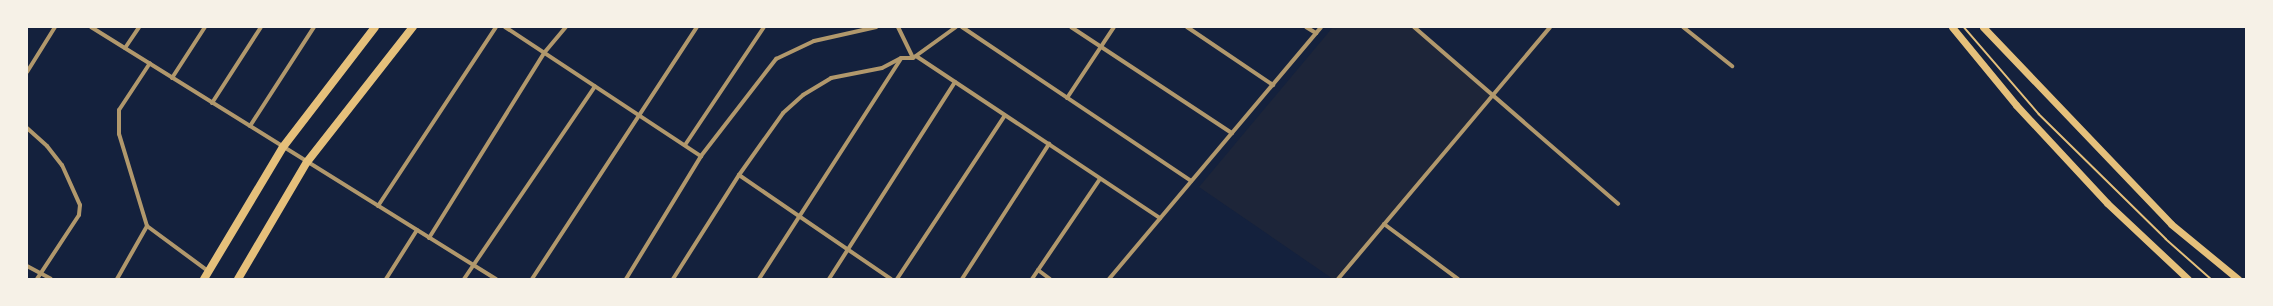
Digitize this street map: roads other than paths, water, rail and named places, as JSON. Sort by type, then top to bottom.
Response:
[{"type":"main road","points":[[204,279],[283,147],[374,27]]},
{"type":"main road","points":[[238,279],[307,162],[413,27]]},
{"type":"main road","points":[[1952,27],[2016,105],[2107,203],[2188,279]]},
{"type":"main road","points":[[1984,27],[2170,224],[2238,279]]},
{"type":"street","points":[[27,72],[55,27]]},
{"type":"street","points":[[91,27],[496,279]]},
{"type":"street","points":[[125,48],[139,27]]},
{"type":"street","points":[[172,78],[205,27]]},
{"type":"street","points":[[212,103],[261,27]]},
{"type":"street","points":[[250,126],[314,27]]},
{"type":"street","points":[[378,206],[496,27]]},
{"type":"street","points":[[505,27],[701,156]]},
{"type":"street","points":[[429,238],[544,53],[566,27]]},
{"type":"street","points":[[532,279],[697,27]]},
{"type":"street","points":[[685,145],[764,27]]},
{"type":"street","points":[[626,279],[701,156],[776,59],[814,41],[874,27]]},
{"type":"street","points":[[898,27],[915,57],[1160,218]]},
{"type":"street","points":[[673,279],[739,175],[783,113],[812,88],[831,78],[882,68],[901,58],[915,57],[956,27]]},
{"type":"street","points":[[962,27],[1191,181]]},
{"type":"street","points":[[1071,27],[1232,133]]},
{"type":"street","points":[[1067,98],[1114,27]]},
{"type":"street","points":[[1187,27],[1274,85]]},
{"type":"street","points":[[1306,27],[1316,33]]},
{"type":"street","points":[[1109,279],[1274,85],[1321,27]]},
{"type":"street","points":[[1414,27],[1618,204]]},
{"type":"street","points":[[1338,279],[1550,27]]},
{"type":"street","points":[[1683,27],[1732,66]]},
{"type":"street","points":[[759,279],[901,58]]},
{"type":"street","points":[[150,63],[119,110],[119,134],[147,226],[208,271]]},
{"type":"street","points":[[829,279],[955,82]]},
{"type":"street","points":[[464,279],[595,86]]},
{"type":"street","points":[[897,279],[1005,115]]},
{"type":"street","points":[[27,128],[47,146],[62,165],[80,205],[79,215],[37,279]]},
{"type":"street","points":[[962,279],[1048,144]]},
{"type":"street","points":[[739,175],[891,279]]},
{"type":"street","points":[[1032,279],[1100,179]]},
{"type":"street","points":[[1384,224],[1458,279]]},
{"type":"street","points":[[117,279],[147,226]]},
{"type":"street","points":[[386,279],[417,230]]},
{"type":"street","points":[[27,266],[50,279]]},
{"type":"street","points":[[1038,270],[1050,279]]}]
